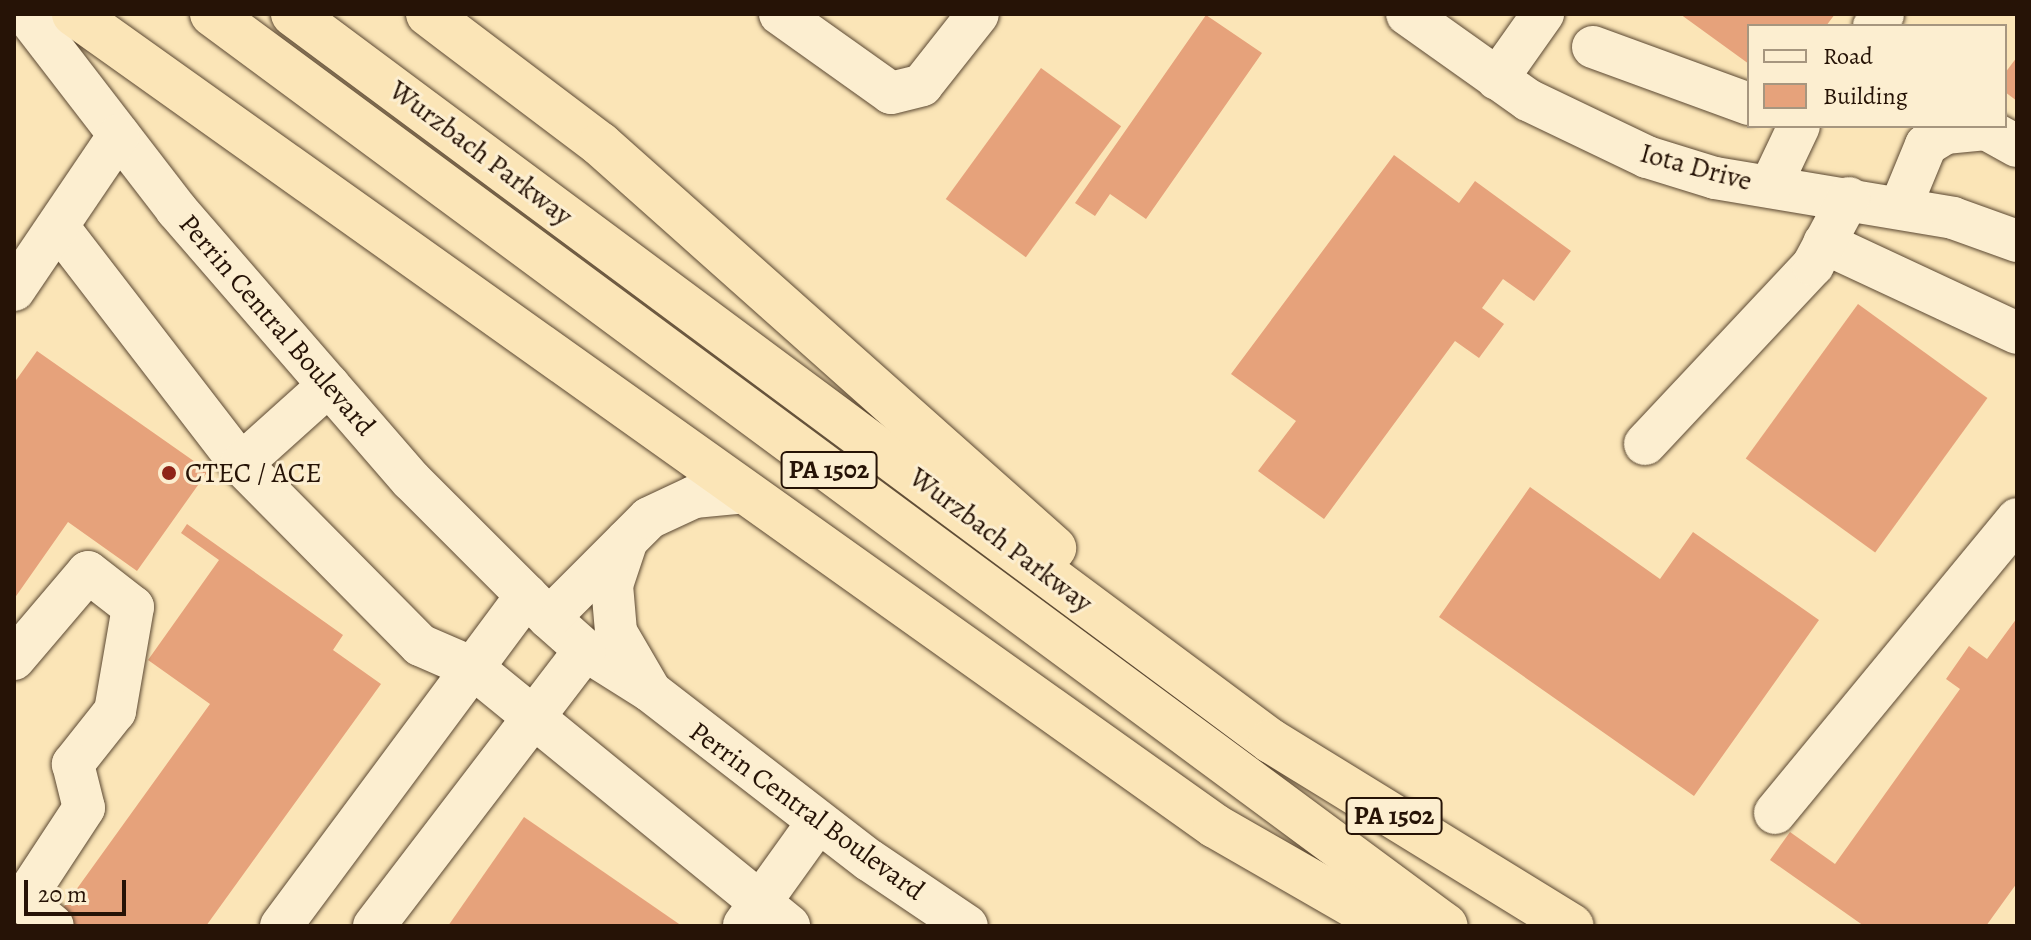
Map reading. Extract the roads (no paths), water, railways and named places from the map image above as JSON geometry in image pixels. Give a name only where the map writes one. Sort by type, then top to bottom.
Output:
[{"type":"highway","points":[[74,14],[1215,826],[1389,926]]},
{"type":"highway","name":"Wurzbach Parkway","points":[[212,14],[1446,926]]},
{"type":"highway","name":"Wurzbach Parkway","points":[[293,14],[1271,741],[1572,926]]},
{"type":"highway","points":[[428,14],[600,144],[1271,741]]},
{"type":"street","name":"Perrin Central Boulevard","points":[[26,14],[176,209],[411,480],[538,606],[585,650],[650,691],[818,822],[967,926]]},
{"type":"street","points":[[780,14],[891,93],[922,85],[978,14]]},
{"type":"street","name":"Iota Drive","points":[[1407,14],[1528,100],[1647,157],[1715,178],[1849,198],[1953,218],[2017,241]]},
{"type":"street","points":[[1497,79],[1543,14]]},
{"type":"street","points":[[1593,47],[1747,103]]},
{"type":"street","points":[[1771,185],[1798,128]]},
{"type":"street","points":[[1900,208],[1926,145],[1945,133],[2002,137]]},
{"type":"street","points":[[14,290],[59,228],[119,135]]},
{"type":"street","points":[[1645,444],[1813,265],[1849,198]]},
{"type":"street","points":[[59,228],[241,464],[420,645],[473,668],[534,716],[764,919],[818,822]]},
{"type":"street","points":[[1824,243],[2017,333]]},
{"type":"street","points":[[241,464],[329,385]]},
{"type":"street","points":[[281,926],[473,668],[538,606],[627,540],[649,518],[694,497],[746,492]]},
{"type":"street","points":[[1775,813],[2017,519]]},
{"type":"street","name":"Perrin Central Boulevard","points":[[627,540],[612,585],[616,632],[650,691]]},
{"type":"street","points":[[14,659],[88,572],[133,607],[115,711],[73,764],[84,808],[30,907]]},
{"type":"street","points":[[374,926],[585,650]]},
{"type":"place","name":"CTEC / ACE","points":[[169,473]]}]
